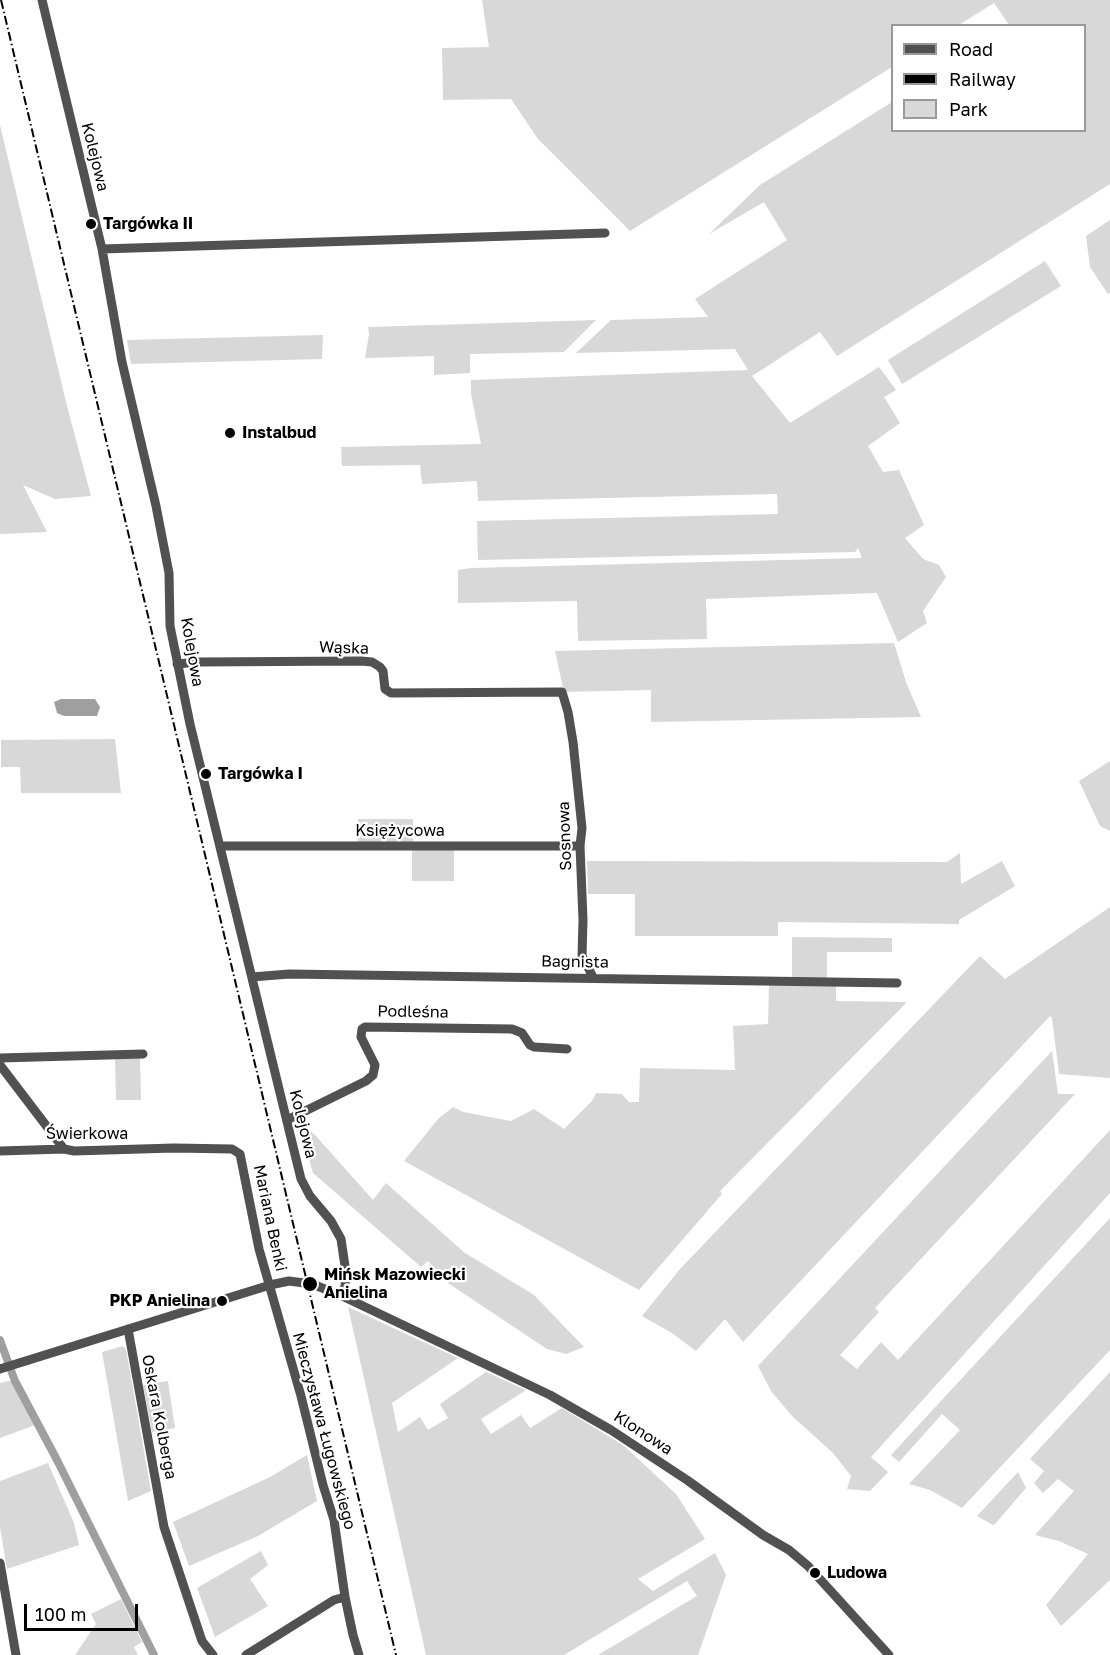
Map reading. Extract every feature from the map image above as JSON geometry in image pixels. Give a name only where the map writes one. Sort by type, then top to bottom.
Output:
[{"type":"street","name":"Kolejowa","points":[[42,0],[102,249],[123,362],[156,506],[169,573],[170,626],[177,664],[305,1188],[331,1221],[341,1239],[346,1273],[345,1287],[340,1295]]},
{"type":"street","points":[[102,249],[605,233]]},
{"type":"street","name":"Wąska","points":[[177,664],[372,662],[383,671],[385,688],[391,693],[562,692]]},
{"type":"street","name":"Sosnowa","points":[[562,692],[573,742],[582,828],[580,846],[582,956],[594,977]]},
{"type":"street","name":"Księżycowa","points":[[220,846],[580,846]]},
{"type":"street","name":"Bagnista","points":[[252,977],[290,974],[897,983]]},
{"type":"street","name":"Podleśna","points":[[287,1120],[366,1081],[375,1071],[375,1065],[361,1037],[362,1029],[365,1027],[512,1029],[522,1033],[534,1047],[567,1048]]},
{"type":"street","points":[[0,1058],[143,1054]]},
{"type":"street","points":[[0,1065],[64,1149]]},
{"type":"street","name":"Świerkowa","points":[[0,1150],[64,1149],[74,1151],[174,1148]]},
{"type":"street","name":"Mariana Benki","points":[[174,1148],[232,1149],[240,1154],[259,1249],[270,1285]]},
{"type":"street","name":"Klonowa","points":[[2,1368],[270,1285],[289,1281],[309,1283],[340,1295],[572,1406],[789,1550],[890,1655]]},
{"type":"street","name":"Mieczysława Ługowskiego","points":[[270,1285],[334,1520],[345,1597],[359,1655]]},
{"type":"street","name":"Oskara Kolberga","points":[[128,1329],[160,1510],[200,1634],[206,1648],[213,1655]]},
{"type":"street","points":[[0,1563],[16,1655]]},
{"type":"street","points":[[246,1655],[334,1600],[345,1597]]},
{"type":"green space","points":[[482,0],[1110,0],[1110,184],[837,356],[820,332],[752,376],[790,423],[879,367],[896,390],[884,397],[900,423],[868,446],[883,472],[899,470],[924,525],[905,538],[923,559],[939,565],[946,577],[923,611],[927,623],[898,642],[877,593],[706,599],[707,639],[578,641],[577,601],[458,603],[458,570],[862,558],[858,548],[855,552],[478,560],[477,521],[778,514],[777,494],[478,501],[477,481],[422,484],[420,465],[342,466],[341,447],[481,444],[471,394],[471,380],[748,370],[735,349],[576,353],[611,320],[708,317],[695,299],[787,240],[764,202],[709,234],[760,185],[891,103],[891,132],[1086,132],[1086,24],[1008,24],[994,3],[961,24],[891,24],[891,68],[630,231],[538,139],[511,99],[443,100],[442,48],[489,47]]},
{"type":"green space","points":[[0,125],[67,406],[91,496],[55,499],[23,485],[47,532],[0,534]]},
{"type":"green space","points":[[1110,220],[1110,293],[1108,294],[1090,267],[1086,236]]},
{"type":"green space","points":[[1045,261],[1061,286],[902,384],[888,360]]},
{"type":"green space","points":[[596,320],[564,352],[470,354],[470,373],[434,375],[434,356],[365,358],[368,327]]},
{"type":"green space","points":[[323,335],[322,359],[131,364],[127,340]]},
{"type":"green space","points":[[894,643],[906,682],[921,717],[651,722],[651,690],[564,692],[555,651]]},
{"type":"green space","points":[[115,739],[121,793],[21,793],[20,767],[1,767],[1,740]]},
{"type":"green space","points":[[1110,761],[1110,831],[1100,826],[1079,781]]},
{"type":"green space","points":[[358,819],[413,819],[413,843],[358,843]]},
{"type":"green space","points":[[412,849],[454,849],[454,881],[412,881]]},
{"type":"green space","points":[[960,853],[961,884],[1002,861],[1015,886],[959,920],[959,924],[778,922],[778,936],[635,936],[635,894],[588,894],[587,861],[947,862]]},
{"type":"green space","points":[[1110,907],[1110,1078],[1059,1074],[1050,1016],[743,1342],[725,1319],[696,1351],[672,1333],[642,1316],[680,1269],[980,956],[1005,979]]},
{"type":"green space","points":[[792,937],[892,938],[892,952],[827,952],[827,979],[792,978]]},
{"type":"green space","points":[[769,984],[836,984],[836,1001],[907,1002],[720,1191],[722,1194],[639,1290],[404,1161],[438,1119],[453,1107],[463,1112],[511,1121],[534,1109],[564,1129],[592,1101],[596,1093],[622,1094],[629,1102],[639,1102],[640,1068],[735,1070],[733,1026],[768,1024]]},
{"type":"green space","points":[[1052,1051],[1058,1094],[1075,1094],[875,1308],[879,1312],[840,1355],[857,1369],[881,1342],[898,1360],[1110,1130],[1110,1193],[871,1457],[888,1472],[870,1491],[847,1489],[851,1476],[833,1453],[792,1416],[771,1391],[758,1366]]},
{"type":"green space","points":[[140,1057],[141,1100],[116,1100],[115,1058]]},
{"type":"green space","points":[[298,1121],[316,1136],[373,1200],[386,1183],[465,1253],[534,1295],[584,1347],[566,1354],[547,1349],[448,1283],[428,1261],[421,1267],[313,1173]]},
{"type":"green space","points":[[1110,1218],[1110,1350],[962,1508],[930,1490],[909,1484],[960,1430],[942,1414],[899,1462],[891,1455]]},
{"type":"green space","points":[[348,1307],[458,1358],[392,1403],[398,1432],[420,1417],[428,1430],[448,1418],[440,1404],[486,1372],[526,1390],[481,1419],[491,1434],[521,1415],[530,1428],[562,1408],[623,1445],[676,1494],[705,1539],[638,1579],[653,1591],[715,1553],[726,1575],[698,1655],[598,1655],[697,1596],[687,1581],[564,1655],[426,1655]]},
{"type":"green space","points":[[123,1346],[126,1349],[151,1491],[128,1501],[102,1352]]},
{"type":"green space","points":[[1110,1372],[1110,1580],[1061,1626],[1046,1605],[1088,1554],[1059,1541],[1035,1535],[1074,1491],[1058,1479],[1043,1493],[1034,1483],[1044,1471],[1030,1459]]},
{"type":"green space","points":[[12,1380],[35,1425],[0,1438],[0,1383]]},
{"type":"green space","points":[[168,1381],[175,1428],[152,1432],[143,1385]]},
{"type":"green space","points":[[307,1455],[317,1501],[258,1536],[189,1566],[173,1522],[270,1477]]},
{"type":"green space","points":[[48,1463],[74,1523],[79,1545],[7,1569],[0,1527],[0,1481]]},
{"type":"green space","points":[[1018,1472],[1026,1488],[995,1524],[977,1516]]},
{"type":"green space","points":[[261,1551],[268,1565],[250,1579],[268,1606],[215,1637],[197,1588]]},
{"type":"green space","points":[[121,1599],[142,1642],[134,1647],[138,1655],[75,1655],[96,1624],[91,1614]]},
{"type":"shaded area","points":[[61,699],[95,699],[100,707],[97,716],[64,716],[57,713],[54,702]]},
{"type":"waterway","points":[[0,1340],[15,1381],[154,1655]]},
{"type":"railway","points":[[1,0],[396,1655]]},
{"type":"place","name":"Targówka II","points":[[91,224]]},
{"type":"place","name":"Instalbud","points":[[230,433]]},
{"type":"place","name":"Targówka I","points":[[206,774]]},
{"type":"place","name":"Mińsk Mazowiecki Anielina","points":[[310,1284]]},
{"type":"place","name":"PKP Anielina","points":[[222,1301]]},
{"type":"place","name":"Ludowa","points":[[815,1573]]}]
